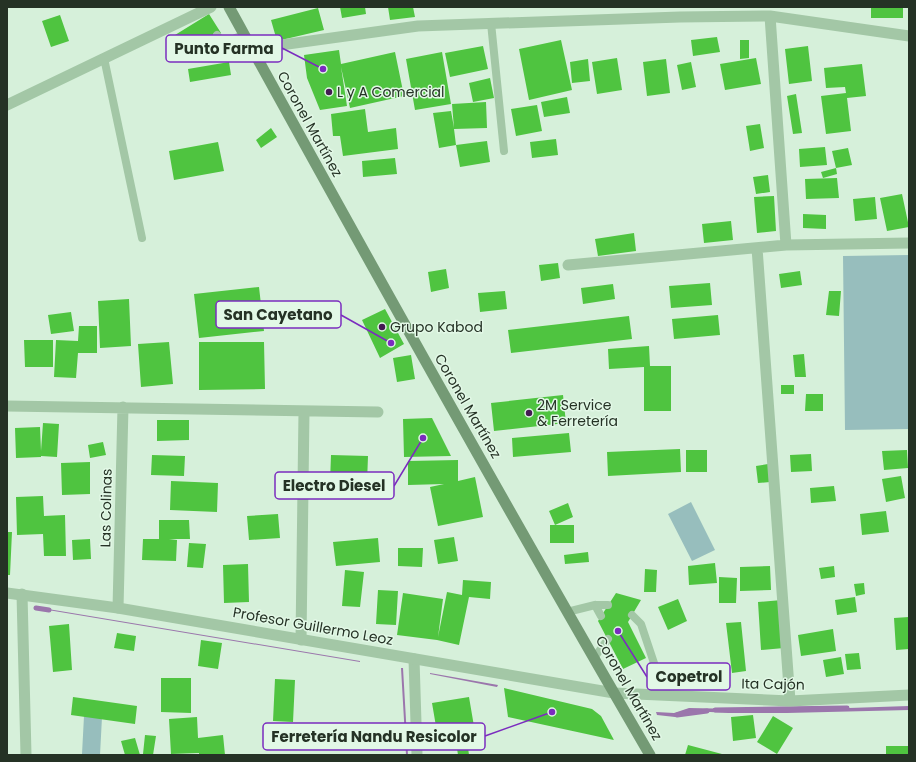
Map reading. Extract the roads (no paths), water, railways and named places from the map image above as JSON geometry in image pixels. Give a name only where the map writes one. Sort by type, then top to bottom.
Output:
[{"type":"main road","name":"Coronel Martínez","points":[[229,7],[370,264],[567,612],[650,755]]},
{"type":"street","points":[[7,105],[104,58],[186,24],[206,12]]},
{"type":"street","points":[[770,16],[786,245]]},
{"type":"street","points":[[252,49],[418,26],[680,17],[770,16],[909,36]]},
{"type":"street","points":[[568,265],[786,245],[909,243]]},
{"type":"street","points":[[756,248],[790,701]]},
{"type":"street","points":[[7,406],[378,412]]},
{"type":"street","name":"Las Colinas","points":[[118,608],[123,407]]},
{"type":"street","points":[[301,640],[304,411]]},
{"type":"street","name":"Profesor Guillermo Leoz","points":[[7,593],[118,608],[414,659],[616,696]]},
{"type":"street","points":[[22,594],[26,755]]},
{"type":"street","points":[[414,659],[417,755]]},
{"type":"street","name":"Ita Cajón","points":[[616,696],[665,696],[790,701],[909,695]]},
{"type":"lane","points":[[491,23],[504,151]]},
{"type":"lane","points":[[198,47],[202,52],[210,50],[244,34]]},
{"type":"lane","points":[[217,35],[223,43]]},
{"type":"lane","points":[[104,58],[142,238]]},
{"type":"lane","points":[[567,612],[595,605],[608,605]]},
{"type":"lane","points":[[595,605],[601,616]]},
{"type":"lane","points":[[632,615],[641,624],[665,696]]},
{"type":"lane","points":[[594,658],[608,639]]},
{"type":"waterway","points":[[36,608],[49,610]]},
{"type":"waterway","points":[[715,710],[847,708]]},
{"type":"waterway","points":[[677,715],[707,711]]},
{"type":"place","name":"Punto Farma","points":[[323,69]]},
{"type":"place","name":"L y A Comercial","points":[[329,92]]},
{"type":"place","name":"Grupo Kabod","points":[[382,327]]},
{"type":"place","name":"San Cayetano","points":[[391,343]]},
{"type":"place","name":"2M Service & Ferretería","points":[[529,413]]},
{"type":"place","name":"Electro Diesel","points":[[423,438]]},
{"type":"place","name":"Copetrol","points":[[618,631]]},
{"type":"place","name":"Ferretería Nandu Resicolor","points":[[552,712]]}]
